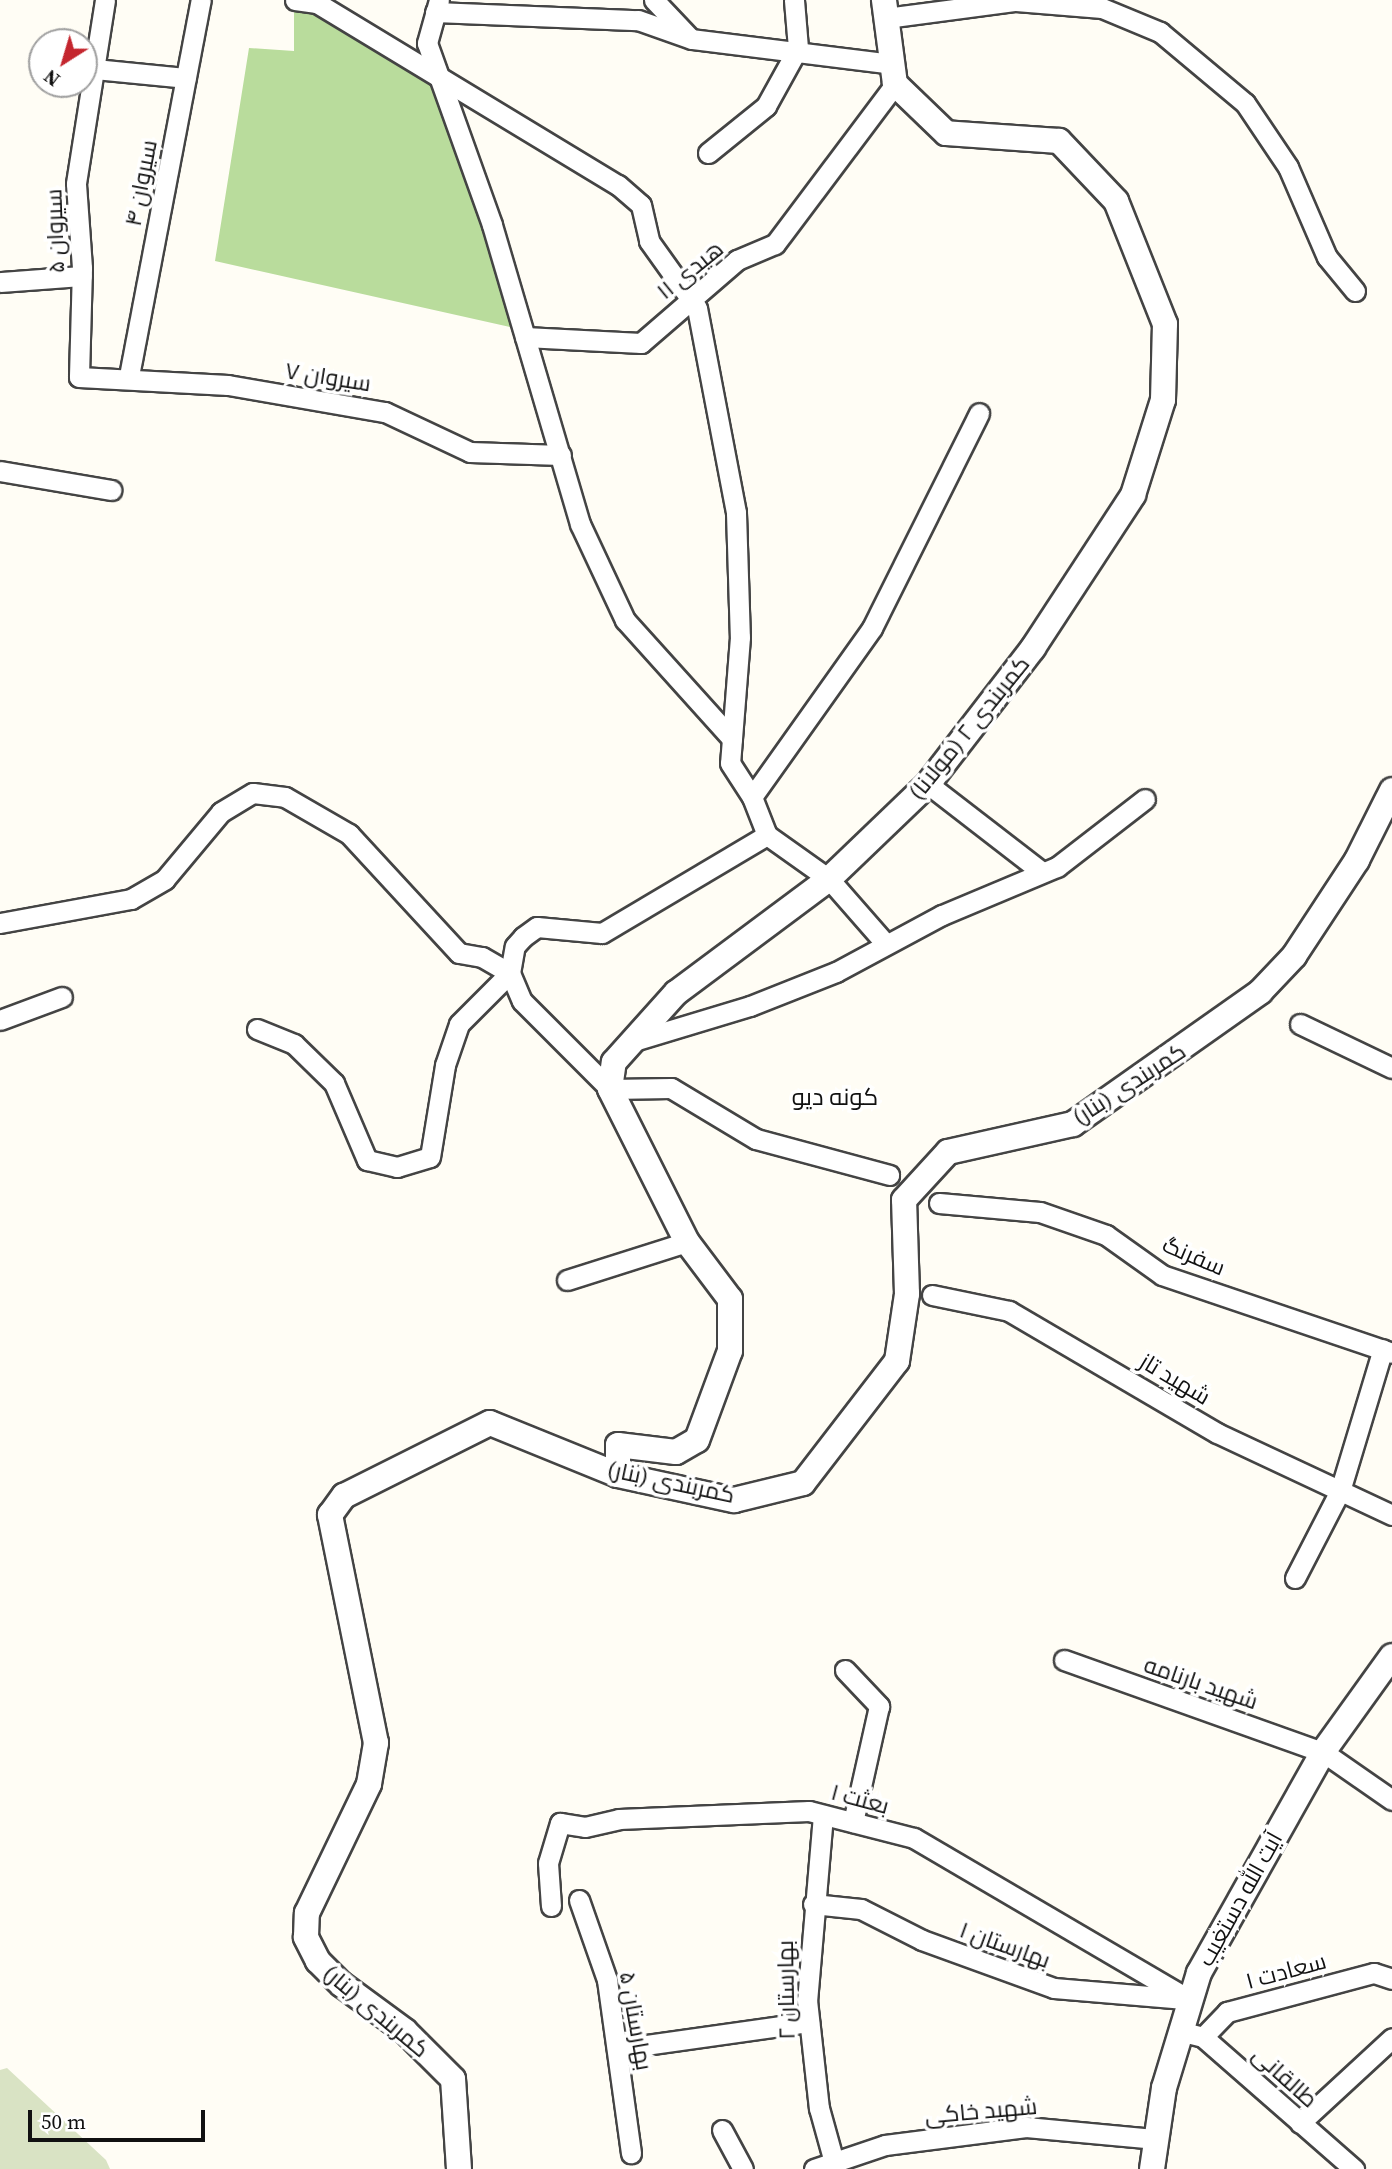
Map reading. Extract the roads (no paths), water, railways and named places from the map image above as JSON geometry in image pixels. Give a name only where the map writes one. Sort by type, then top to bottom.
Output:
[{"type":"street","name":"سیروان ۵","points":[[98,44],[105,0]]},
{"type":"street","name":"سیروان ۴","points":[[130,376],[201,0]]},
{"type":"street","points":[[295,0],[317,2],[439,79],[618,185],[641,205],[649,241],[692,298],[736,513],[740,637],[730,763],[752,797],[767,835],[829,879],[886,944]]},
{"type":"street","points":[[654,0],[692,39]]},
{"type":"street","points":[[708,153],[766,106],[798,48],[794,0]]},
{"type":"street","points":[[732,739],[625,620],[580,524],[525,338],[427,43],[437,6],[638,20],[692,39],[798,48],[894,74],[885,9],[1016,1],[1078,3],[1102,8],[1160,32],[1236,94],[1288,167],[1327,257],[1355,291]]},
{"type":"street","points":[[98,69],[186,78]]},
{"type":"street","name":"هیدی ۱۱","points":[[525,338],[641,343],[737,260],[775,244],[894,74]]},
{"type":"street","name":"کمربندی ۲ (مولانا)","points":[[610,1089],[614,1062],[676,993],[829,879],[929,784],[1033,649],[1133,495],[1155,434],[1167,352],[1159,301],[1127,220],[1073,150],[1042,137],[946,133],[894,74]]},
{"type":"street","name":"سیروان ۵","points":[[79,377],[82,276],[76,184],[89,98]]},
{"type":"street","points":[[0,282],[82,276]]},
{"type":"street","name":"سیروان ۷","points":[[79,377],[130,376],[142,383],[228,385],[385,412],[470,452],[561,456]]},
{"type":"street","points":[[752,797],[872,628],[979,413]]},
{"type":"street","points":[[0,471],[111,490]]},
{"type":"street","points":[[929,784],[1042,872]]},
{"type":"street","name":"کمربندی (بنار)","points":[[459,2169],[453,2079],[405,2031],[341,1984],[318,1961],[306,1937],[307,1913],[364,1795],[376,1744],[330,1515],[344,1496],[490,1423],[618,1475],[734,1500],[803,1482],[897,1361],[907,1294],[904,1200],[948,1152],[1073,1124],[1260,992],[1294,956],[1356,860],[1392,790]]},
{"type":"street","points":[[0,923],[131,899],[165,879],[221,812],[253,793],[285,797],[349,834],[459,953],[482,957],[510,973]]},
{"type":"street","points":[[634,1041],[750,1006],[836,972],[886,944],[1057,867],[1144,799]]},
{"type":"street","points":[[618,1475],[618,1445],[676,1452],[697,1440],[730,1350],[730,1299],[687,1242],[610,1089],[522,1001],[510,973],[515,946],[537,927],[602,933],[767,835]]},
{"type":"street","points":[[257,1030],[295,1044],[334,1083],[366,1160],[397,1167],[430,1157],[445,1065],[459,1024],[510,973]]},
{"type":"street","points":[[0,1020],[62,997]]},
{"type":"street","points":[[1300,1024],[1392,1068]]},
{"type":"street","points":[[610,1089],[671,1088],[756,1139],[889,1175]]},
{"type":"street","name":"سفرنگ","points":[[939,1203],[1040,1212],[1106,1235],[1162,1275],[1387,1351]]},
{"type":"street","points":[[567,1280],[687,1242]]},
{"type":"street","name":"شهید تاز","points":[[932,1295],[1009,1311],[1217,1433],[1392,1515]]},
{"type":"street","points":[[1295,1578],[1340,1491],[1387,1351]]},
{"type":"street","name":"آیت الله دستغیب","points":[[1152,2169],[1179,2031],[1190,2000],[1242,1894],[1323,1752],[1392,1656]]},
{"type":"street","name":"شهید بارنامه","points":[[1064,1660],[1323,1752],[1392,1800]]},
{"type":"street","points":[[845,1670],[879,1706],[853,1822]]},
{"type":"street","name":"بعثت ۱","points":[[551,1906],[548,1863],[561,1823],[585,1827],[632,1819],[823,1815],[914,1838],[1190,2000]]},
{"type":"street","name":"بهارستان ۲","points":[[823,1815],[813,1904],[809,2022],[819,2108],[834,2162]]},
{"type":"street","name":"بهارستان ۵","points":[[579,1900],[607,1980],[631,2153]]},
{"type":"street","name":"بهارستان ۱","points":[[813,1904],[861,1909],[922,1940],[1054,1988],[1190,2000]]},
{"type":"street","name":"سعادت ۱","points":[[1203,2038],[1227,2012],[1374,1973],[1392,1979]]},
{"type":"street","points":[[617,2049],[809,2022]]},
{"type":"street","name":"طالقانی","points":[[1179,2031],[1203,2038],[1354,2169]]},
{"type":"street","points":[[1300,2123],[1392,2038]]},
{"type":"street","name":"شهید خاکی","points":[[814,2169],[885,2145],[1026,2127],[1156,2139]]},
{"type":"street","points":[[722,2130],[743,2169]]},
{"type":"district","name":"کونه دیو","points":[[835,1097]]}]
